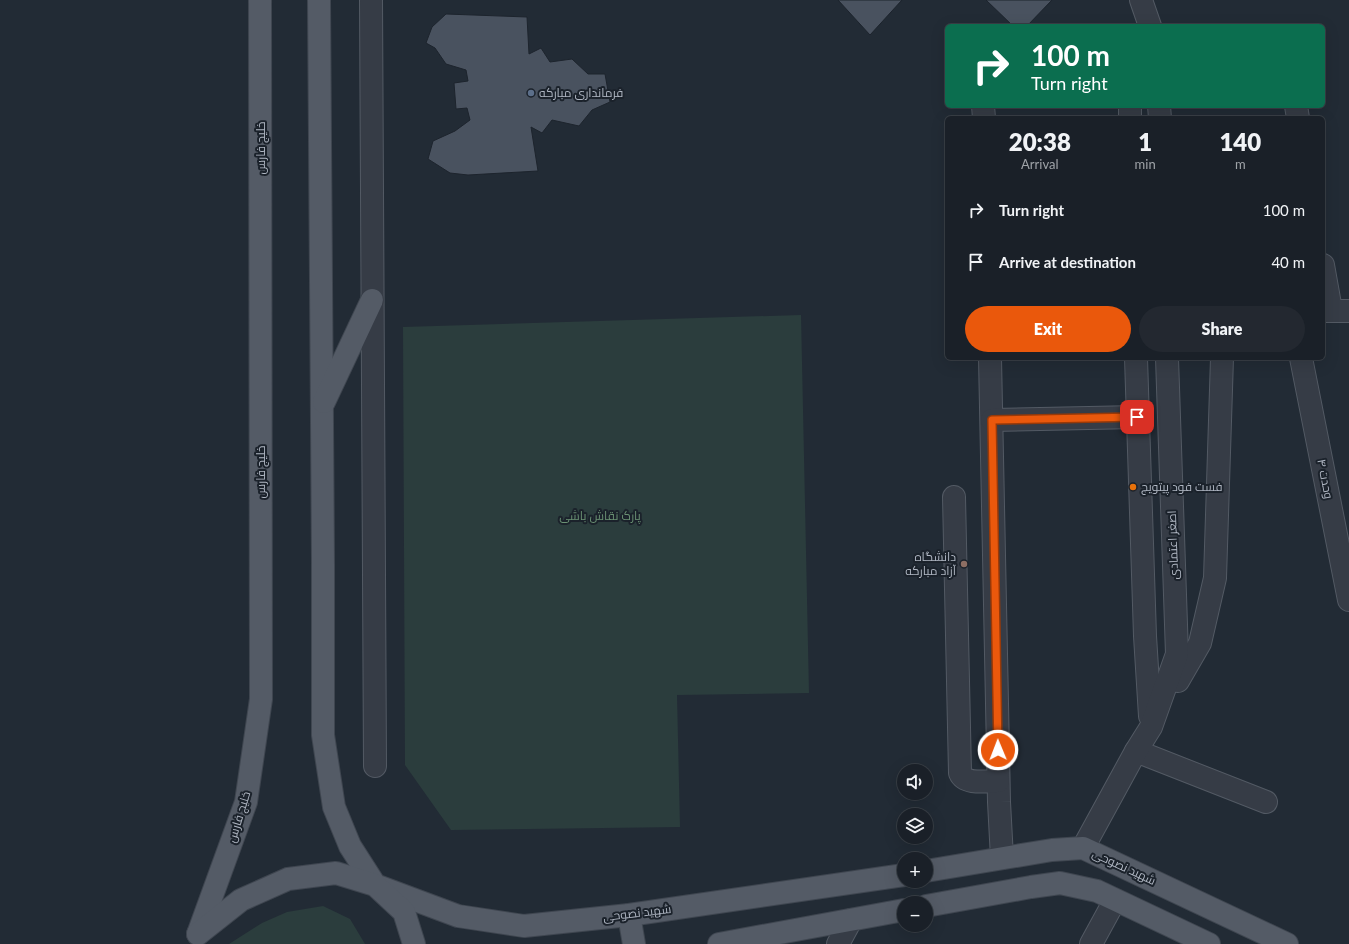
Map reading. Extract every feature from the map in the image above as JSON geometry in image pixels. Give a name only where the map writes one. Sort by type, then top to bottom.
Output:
[{"type":"main road","name":"خلیج فارس","points":[[194,939],[246,802],[261,699],[260,0]]},
{"type":"main road","points":[[319,0],[323,735],[334,807],[350,846],[375,885],[404,912],[414,944]]},
{"type":"main road","points":[[322,406],[372,300]]},
{"type":"main road","name":"شهید نصوحی","points":[[933,870],[1052,850],[1083,848],[1287,944]]},
{"type":"main road","name":"شهید نصوحی","points":[[194,939],[241,900],[288,879],[336,873],[375,885],[458,916],[524,926],[629,915],[897,876]]},
{"type":"main road","points":[[933,905],[1060,883],[1097,891],[1209,944]]},
{"type":"main road","points":[[719,944],[897,911]]},
{"type":"main road","points":[[629,915],[634,944]]},
{"type":"street","points":[[371,0],[375,766]]},
{"type":"street","points":[[1134,24],[1141,0]]},
{"type":"street","points":[[1141,0],[1149,24]]},
{"type":"street","points":[[1325,273],[1334,311]]},
{"type":"street","points":[[990,360],[998,782],[1002,858]]},
{"type":"street","points":[[1136,360],[1145,636],[1151,727]]},
{"type":"street","name":"اصغر اعتمادی","points":[[1083,848],[1136,751],[1151,727],[1177,654],[1167,360]]},
{"type":"street","points":[[1151,727],[1200,643],[1215,578],[1222,360]]},
{"type":"street","name":"وحدت ۴","points":[[1301,360],[1349,600]]},
{"type":"street","points":[[992,420],[1137,417]]},
{"type":"street","points":[[954,497],[960,773],[966,780],[998,782]]},
{"type":"street","points":[[1136,751],[1266,802]]},
{"type":"street","points":[[1091,944],[1115,900]]},
{"type":"street","points":[[838,944],[851,920]]},
{"type":"green space","name":"پارک نقاش باشی","points":[[801,315],[809,693],[677,695],[680,827],[451,830],[405,765],[403,327]]},
{"type":"green space","points":[[323,906],[350,919],[365,944],[229,944],[262,923],[287,912]]},
{"type":"building","points":[[838,0],[902,0],[870,35]]},
{"type":"building","points":[[986,0],[1052,0],[1029,24],[1011,24]]},
{"type":"building","name":"فرمانداری مبارکه","points":[[446,14],[527,17],[529,54],[541,48],[550,62],[572,59],[588,74],[605,74],[610,102],[592,110],[579,126],[552,120],[542,133],[531,127],[538,171],[468,175],[450,173],[428,159],[433,141],[455,131],[470,120],[467,108],[456,109],[454,83],[468,81],[466,70],[446,64],[435,48],[426,43],[432,27]]},
{"type":"place","name":"فرمانداری مبارکه","points":[[531,93]]},
{"type":"place","name":"فست فود پیتویچ","points":[[1133,487]]},
{"type":"place","name":"دانشگاه آزاد مبارکه","points":[[964,564]]},
{"type":"route","points":[[998,750],[992,420],[1137,417]]}]
